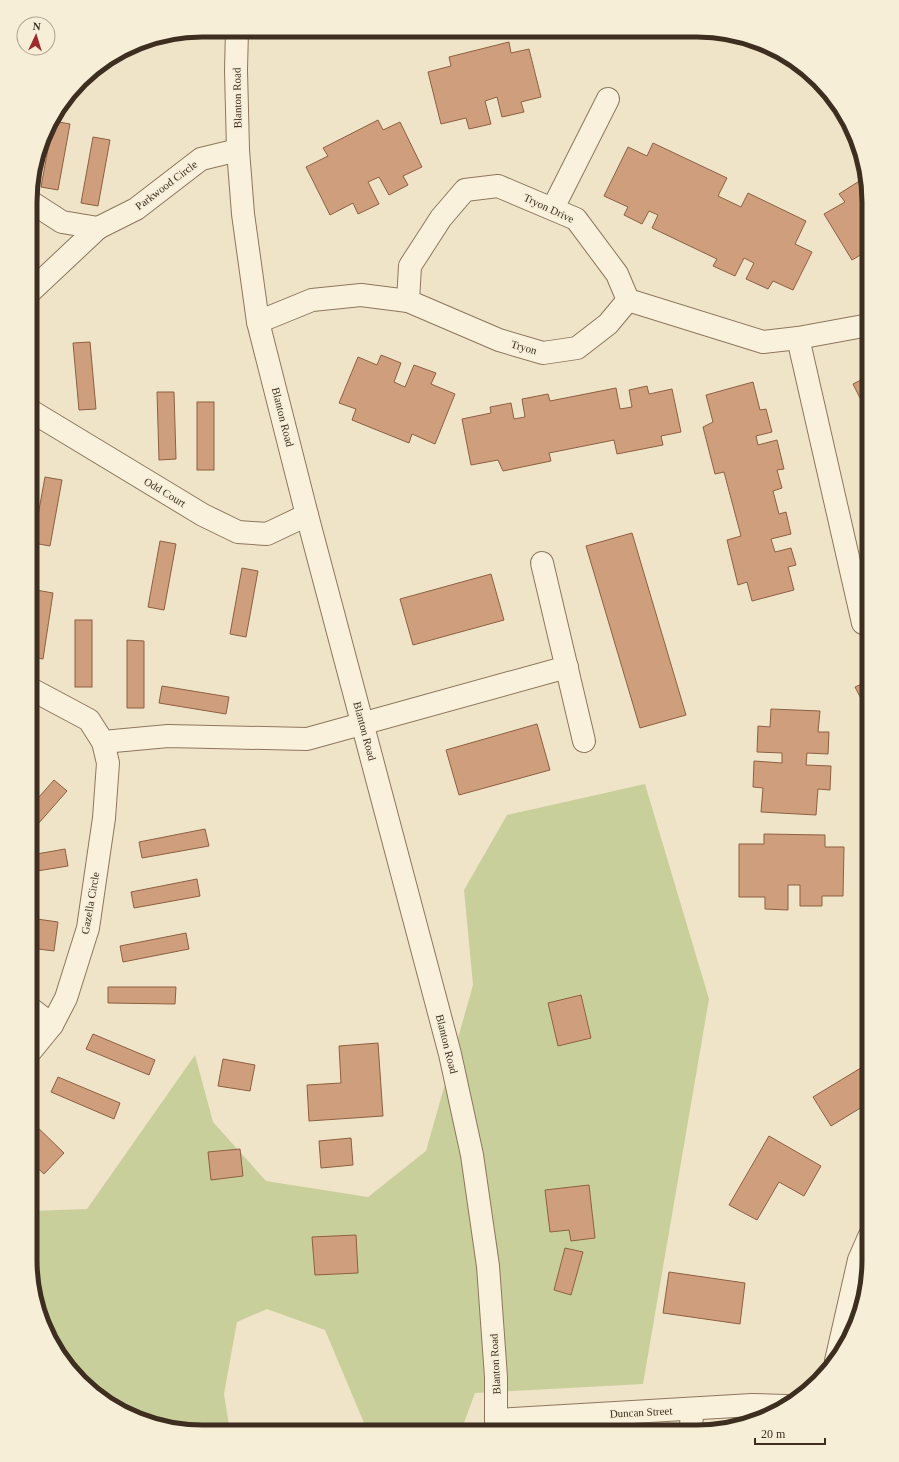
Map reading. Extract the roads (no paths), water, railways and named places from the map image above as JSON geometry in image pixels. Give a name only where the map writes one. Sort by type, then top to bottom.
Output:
[{"type":"street","name":"Blanton Road","points":[[237,37],[238,150],[243,214],[258,322],[307,515],[364,725],[450,1054],[472,1155],[488,1266],[496,1377],[497,1425]]},
{"type":"street","points":[[553,208],[608,99]]},
{"type":"street","name":"Parkwood Circle","points":[[37,285],[98,228],[136,209],[202,159],[238,150]]},
{"type":"street","name":"Tryon Drive","points":[[408,301],[410,266],[441,218],[465,190],[498,186],[576,219],[617,274],[628,300]]},
{"type":"street","points":[[37,206],[62,222],[98,228]]},
{"type":"street","points":[[258,322],[312,300],[361,295],[408,301]]},
{"type":"street","points":[[628,300],[763,342],[798,338],[862,326]]},
{"type":"street","name":"Tryon","points":[[408,301],[499,340],[543,353],[577,348],[608,324],[628,300]]},
{"type":"street","points":[[798,338],[862,619]]},
{"type":"street","name":"Odd Court","points":[[37,415],[203,515],[238,532],[267,534],[307,515]]},
{"type":"street","points":[[542,564],[584,741]]},
{"type":"street","points":[[103,742],[168,736],[307,739],[364,725],[567,667]]},
{"type":"street","name":"Gazella Circle","points":[[37,692],[89,720],[103,742],[108,763],[108,780],[104,818],[88,928],[66,998],[52,1026],[37,1044]]},
{"type":"street","points":[[37,1014],[52,1026]]},
{"type":"street","points":[[841,1341],[859,1260],[862,1253]]},
{"type":"street","name":"Duncan Street","points":[[529,1425],[624,1422],[693,1409],[752,1405],[775,1406]]},
{"type":"street","points":[[691,1425],[693,1409]]}]
